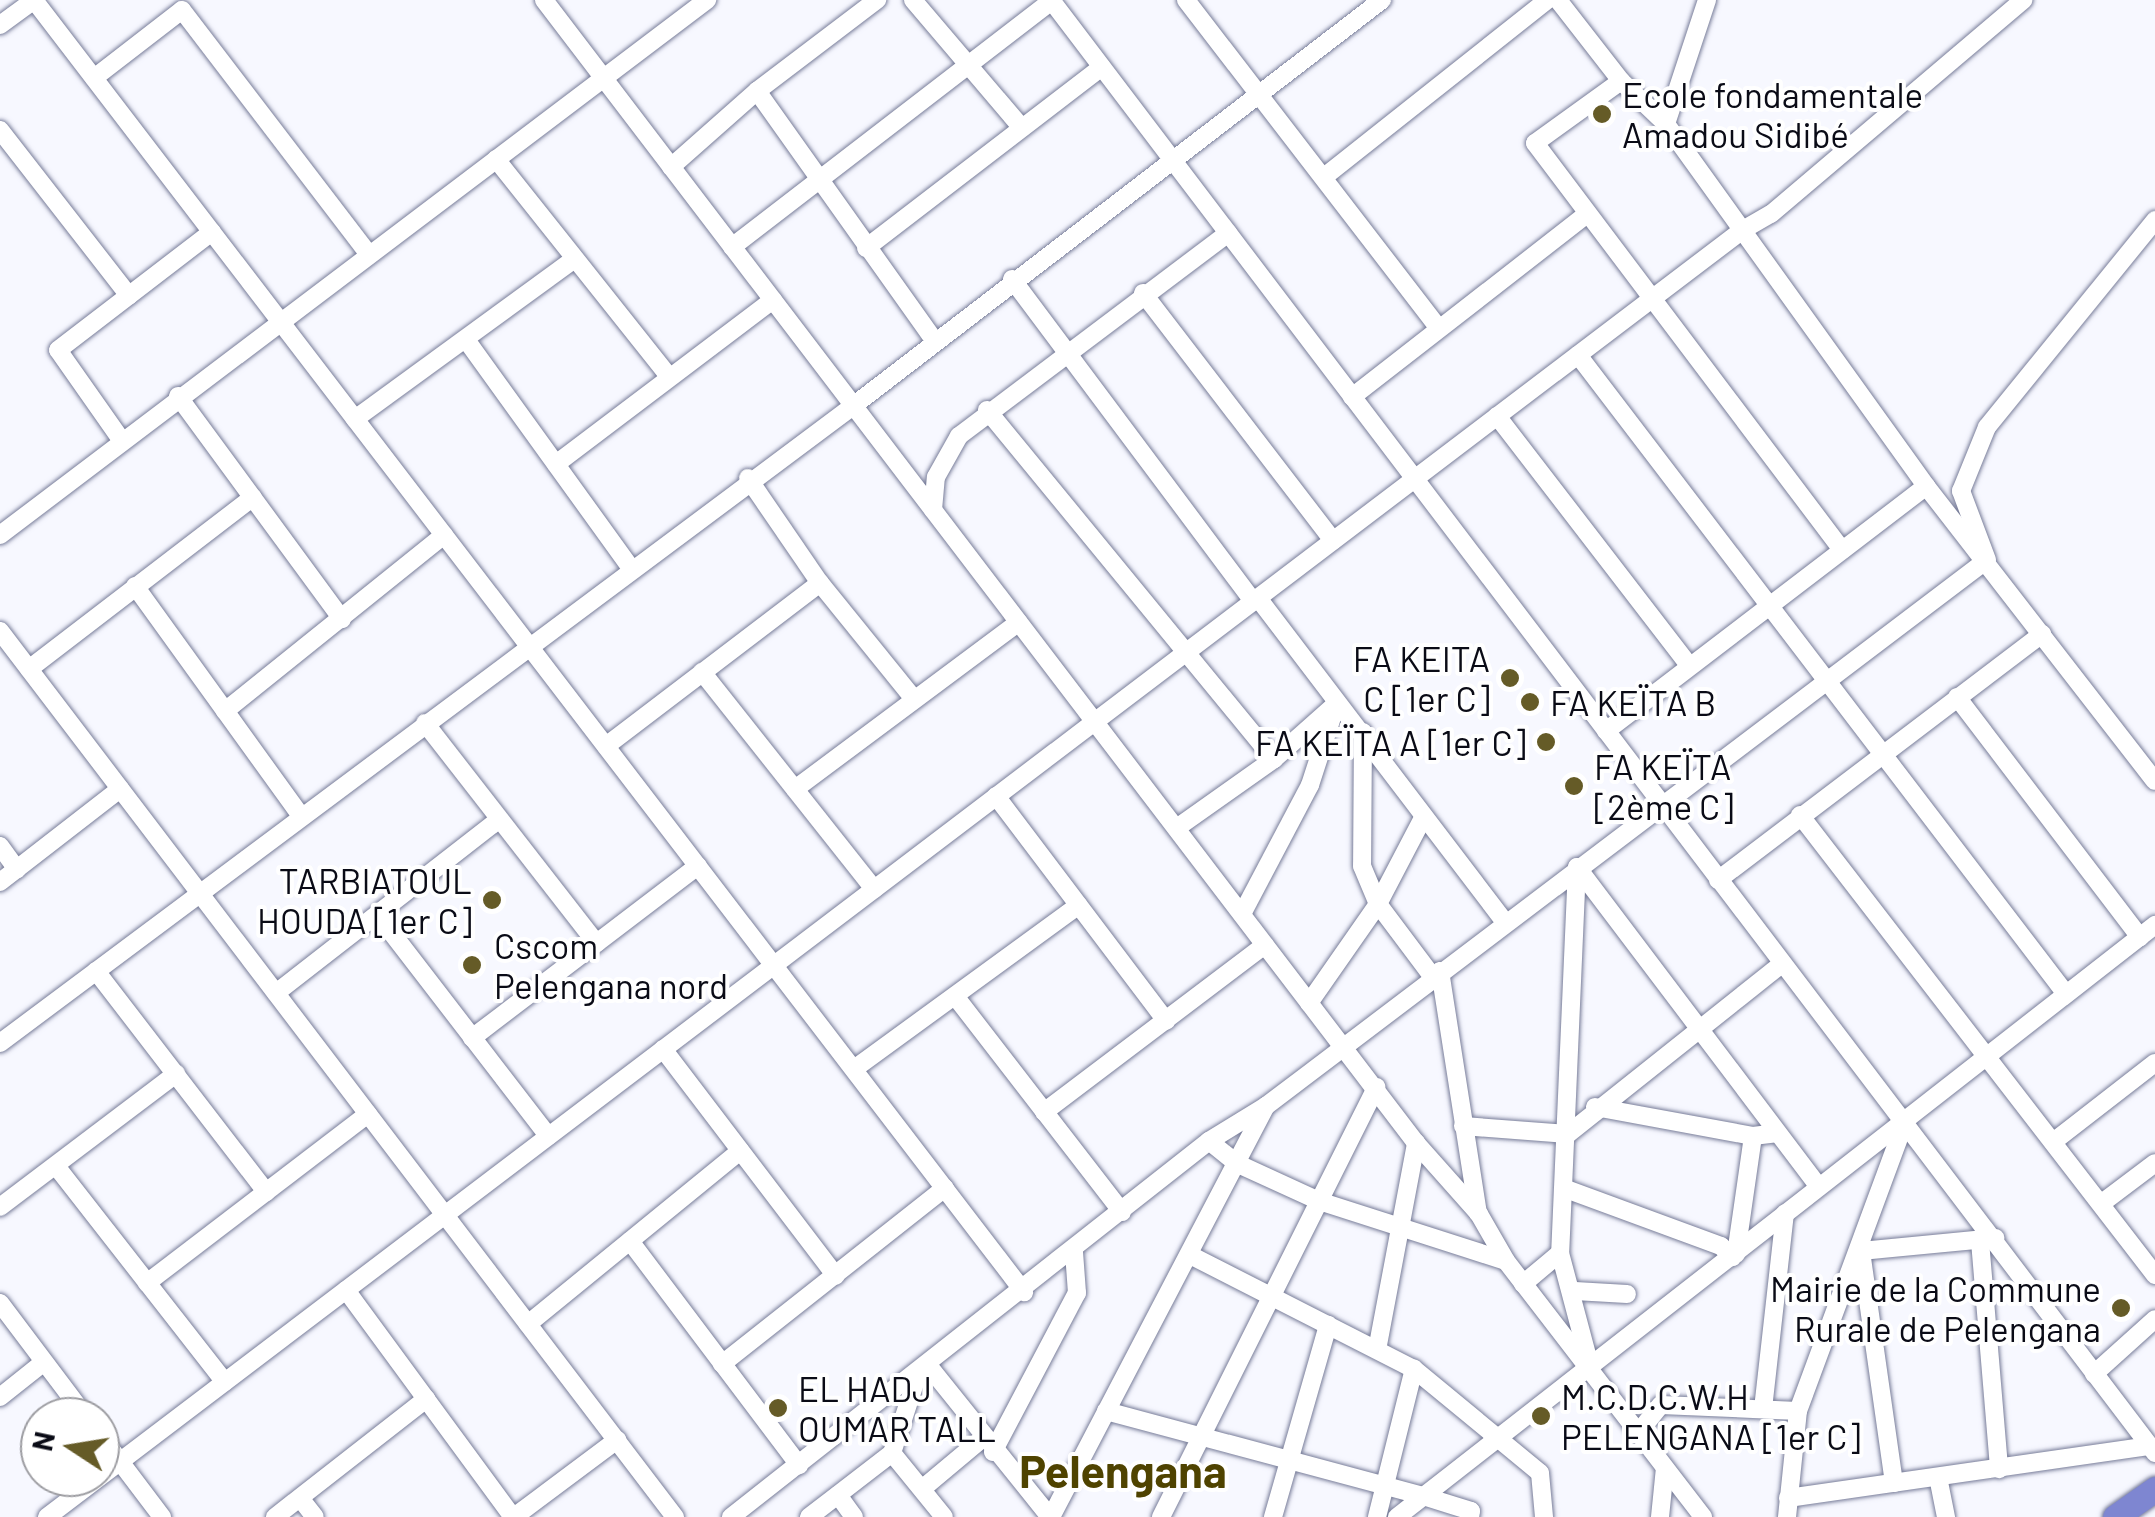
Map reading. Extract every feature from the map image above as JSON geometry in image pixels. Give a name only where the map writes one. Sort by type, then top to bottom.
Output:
[{"type":"highway","points":[[2115,1517],[2155,1489]]},
{"type":"street","points":[[0,25],[34,0],[1024,1292]]},
{"type":"street","points":[[544,0],[1178,826],[1416,1143],[1479,1214],[1506,1261],[1702,1517]]},
{"type":"street","points":[[0,535],[178,396],[282,323],[368,253],[606,82],[707,0]]},
{"type":"street","points":[[671,167],[757,91],[877,0]]},
{"type":"street","points":[[913,0],[1021,128]]},
{"type":"street","points":[[732,247],[1051,0],[1782,964],[1906,1120],[1988,1240],[2152,1450]]},
{"type":"street","points":[[1186,0],[1438,327]]},
{"type":"street","points":[[0,1043],[748,478],[853,406],[933,339],[1382,0]]},
{"type":"street","points":[[1324,177],[1547,0]]},
{"type":"street","points":[[1558,0],[1621,81],[1666,124],[1926,486],[2155,781]]},
{"type":"street","points":[[1666,124],[1707,0]]},
{"type":"street","points":[[162,1517],[120,1462],[1652,298],[1741,231],[1771,214],[2022,0]]},
{"type":"street","points":[[94,78],[182,10],[368,253]]},
{"type":"street","points":[[866,248],[1102,68]]},
{"type":"street","points":[[1621,81],[1535,143],[1842,550]]},
{"type":"street","points":[[757,91],[933,339]]},
{"type":"street","points":[[2,136],[130,296]]},
{"type":"street","points":[[496,159],[668,374]]},
{"type":"street","points":[[1352,396],[1587,214]]},
{"type":"street","points":[[1986,560],[1961,491],[1987,427],[2155,220]]},
{"type":"street","points":[[122,440],[58,350],[212,232]]},
{"type":"street","points":[[933,510],[944,455],[986,410],[1228,233]]},
{"type":"street","points":[[355,419],[573,260]]},
{"type":"street","points":[[1012,280],[1255,600],[1363,732],[1505,922]]},
{"type":"street","points":[[1143,292],[1333,540]]},
{"type":"street","points":[[556,464],[668,374],[773,300]]},
{"type":"street","points":[[467,341],[630,568]]},
{"type":"street","points":[[1578,355],[1823,683],[2066,994]]},
{"type":"street","points":[[178,396],[342,618]]},
{"type":"street","points":[[986,410],[1183,655],[1274,760]]},
{"type":"street","points":[[1497,416],[1689,665]]},
{"type":"street","points":[[748,478],[820,583],[913,698]]},
{"type":"street","points":[[1606,731],[1926,486]]},
{"type":"street","points":[[29,669],[252,497]]},
{"type":"street","points":[[225,711],[444,535]]},
{"type":"street","points":[[731,1517],[1024,1292],[1208,1141],[1266,1106],[1341,1044],[1576,867],[1663,807],[1986,560]]},
{"type":"street","points":[[606,746],[820,583]]},
{"type":"street","points":[[135,586],[301,816]]},
{"type":"street","points":[[795,790],[1018,622]]},
{"type":"street","points":[[0,630],[675,1517]]},
{"type":"street","points":[[1718,880],[2042,634]]},
{"type":"street","points":[[702,672],[874,889]]},
{"type":"street","points":[[1397,1517],[2148,931],[1957,697]]},
{"type":"street","points":[[1178,826],[1274,760],[1337,702]]},
{"type":"street","points":[[1242,914],[1310,785],[1337,702]]},
{"type":"street","points":[[425,723],[497,821],[596,943]]},
{"type":"street","points":[[1363,732],[1362,866],[1378,904],[1436,974],[1479,1214]]},
{"type":"street","points":[[0,882],[120,789]]},
{"type":"street","points":[[996,796],[1166,1021]]},
{"type":"street","points":[[1800,814],[2155,1275]]},
{"type":"street","points":[[1309,1003],[1378,904],[1424,816]]},
{"type":"street","points":[[276,993],[497,821]]},
{"type":"street","points":[[0,846],[17,869]]},
{"type":"street","points":[[472,1038],[698,866]]},
{"type":"street","points":[[1576,867],[1819,1187]]},
{"type":"street","points":[[1576,867],[1566,1189],[1560,1253],[1575,1291],[1590,1366]]},
{"type":"street","points":[[854,1069],[1078,905]]},
{"type":"street","points":[[378,915],[548,1136]]},
{"type":"street","points":[[1044,1112],[1265,945]]},
{"type":"street","points":[[1463,1126],[1568,1134],[1696,1027],[1782,964]]},
{"type":"street","points":[[96,971],[266,1192]]},
{"type":"street","points":[[955,996],[1122,1212]]},
{"type":"street","points":[[663,1049],[836,1276]]},
{"type":"street","points":[[2053,1142],[2155,1063]]},
{"type":"street","points":[[0,1207],[176,1074]]},
{"type":"street","points":[[1161,1517],[1376,1087]]},
{"type":"street","points":[[923,1369],[1050,1517],[1266,1106]]},
{"type":"street","points":[[1595,1108],[1753,1136],[1776,1133]]},
{"type":"street","points":[[147,1283],[368,1114]]},
{"type":"street","points":[[1906,1120],[1861,1251],[1798,1411],[1788,1508],[1894,1483],[2152,1450]]},
{"type":"street","points":[[1734,1255],[1753,1136]]},
{"type":"street","points":[[1208,1141],[1236,1163],[1319,1201],[1506,1261]]},
{"type":"street","points":[[1376,1350],[1416,1143]]},
{"type":"street","points":[[528,1324],[740,1151]]},
{"type":"street","points":[[2102,1202],[2155,1163]]},
{"type":"street","points":[[56,1166],[224,1382]]},
{"type":"street","points":[[722,1364],[945,1188]]},
{"type":"street","points":[[1566,1189],[1721,1246],[1734,1255]]},
{"type":"street","points":[[1763,1409],[1785,1214]]},
{"type":"street","points":[[1861,1251],[1988,1240]]},
{"type":"street","points":[[1988,1240],[1998,1469]]},
{"type":"street","points":[[630,1242],[799,1466]]},
{"type":"street","points":[[1861,1251],[1894,1483]]},
{"type":"street","points":[[922,1489],[988,1445],[1078,1292],[1074,1252]]},
{"type":"street","points":[[1524,1284],[1560,1253]]},
{"type":"street","points":[[1190,1255],[1414,1369],[1540,1473],[1544,1517]]},
{"type":"street","points":[[346,1290],[514,1517],[616,1440]]},
{"type":"street","points":[[1575,1291],[1628,1294]]},
{"type":"street","points":[[0,1303],[71,1397]]},
{"type":"street","points":[[2094,1374],[2155,1319]]},
{"type":"street","points":[[1273,1517],[1328,1325]]},
{"type":"street","points":[[0,1396],[44,1362]]},
{"type":"street","points":[[809,1517],[892,1452],[923,1369]]},
{"type":"street","points":[[1377,1517],[1414,1369]]},
{"type":"street","points":[[275,1517],[426,1400]]},
{"type":"street","points":[[1638,1433],[1661,1405],[1798,1411]]},
{"type":"street","points":[[1106,1412],[1423,1496],[1471,1510],[1470,1517]]},
{"type":"street","points":[[892,1452],[944,1517]]},
{"type":"street","points":[[1660,1517],[1664,1468]]},
{"type":"street","points":[[1938,1477],[1946,1517]]},
{"type":"street","points":[[838,1494],[854,1517]]},
{"type":"street","points":[[48,1517],[74,1497]]},
{"type":"street","points":[[300,1498],[314,1517]]},
{"type":"place","name":"Ecole fondamentale Amadou Sidibé","points":[[1602,114]]},
{"type":"place","name":"FA KEITA C [1er C]","points":[[1510,678]]},
{"type":"place","name":"FA KEÏTA B","points":[[1530,702]]},
{"type":"place","name":"FA KEÏTA A [1er C]","points":[[1546,742]]},
{"type":"place","name":"FA KEÏTA [2ème C]","points":[[1574,786]]},
{"type":"place","name":"TARBIATOUL HOUDA [1er C]","points":[[492,900]]},
{"type":"place","name":"Cscom Pelengana nord","points":[[472,965]]},
{"type":"place","name":"Mairie de la Commune Rurale de Pelengana","points":[[2121,1308]]},
{"type":"place","name":"EL HADJ OUMAR TALL","points":[[778,1408]]},
{"type":"place","name":"M.C.D.C.W.H PELENGANA [1er C]","points":[[1541,1416]]},
{"type":"district","name":"Pelengana","points":[[1123,1471]]}]
